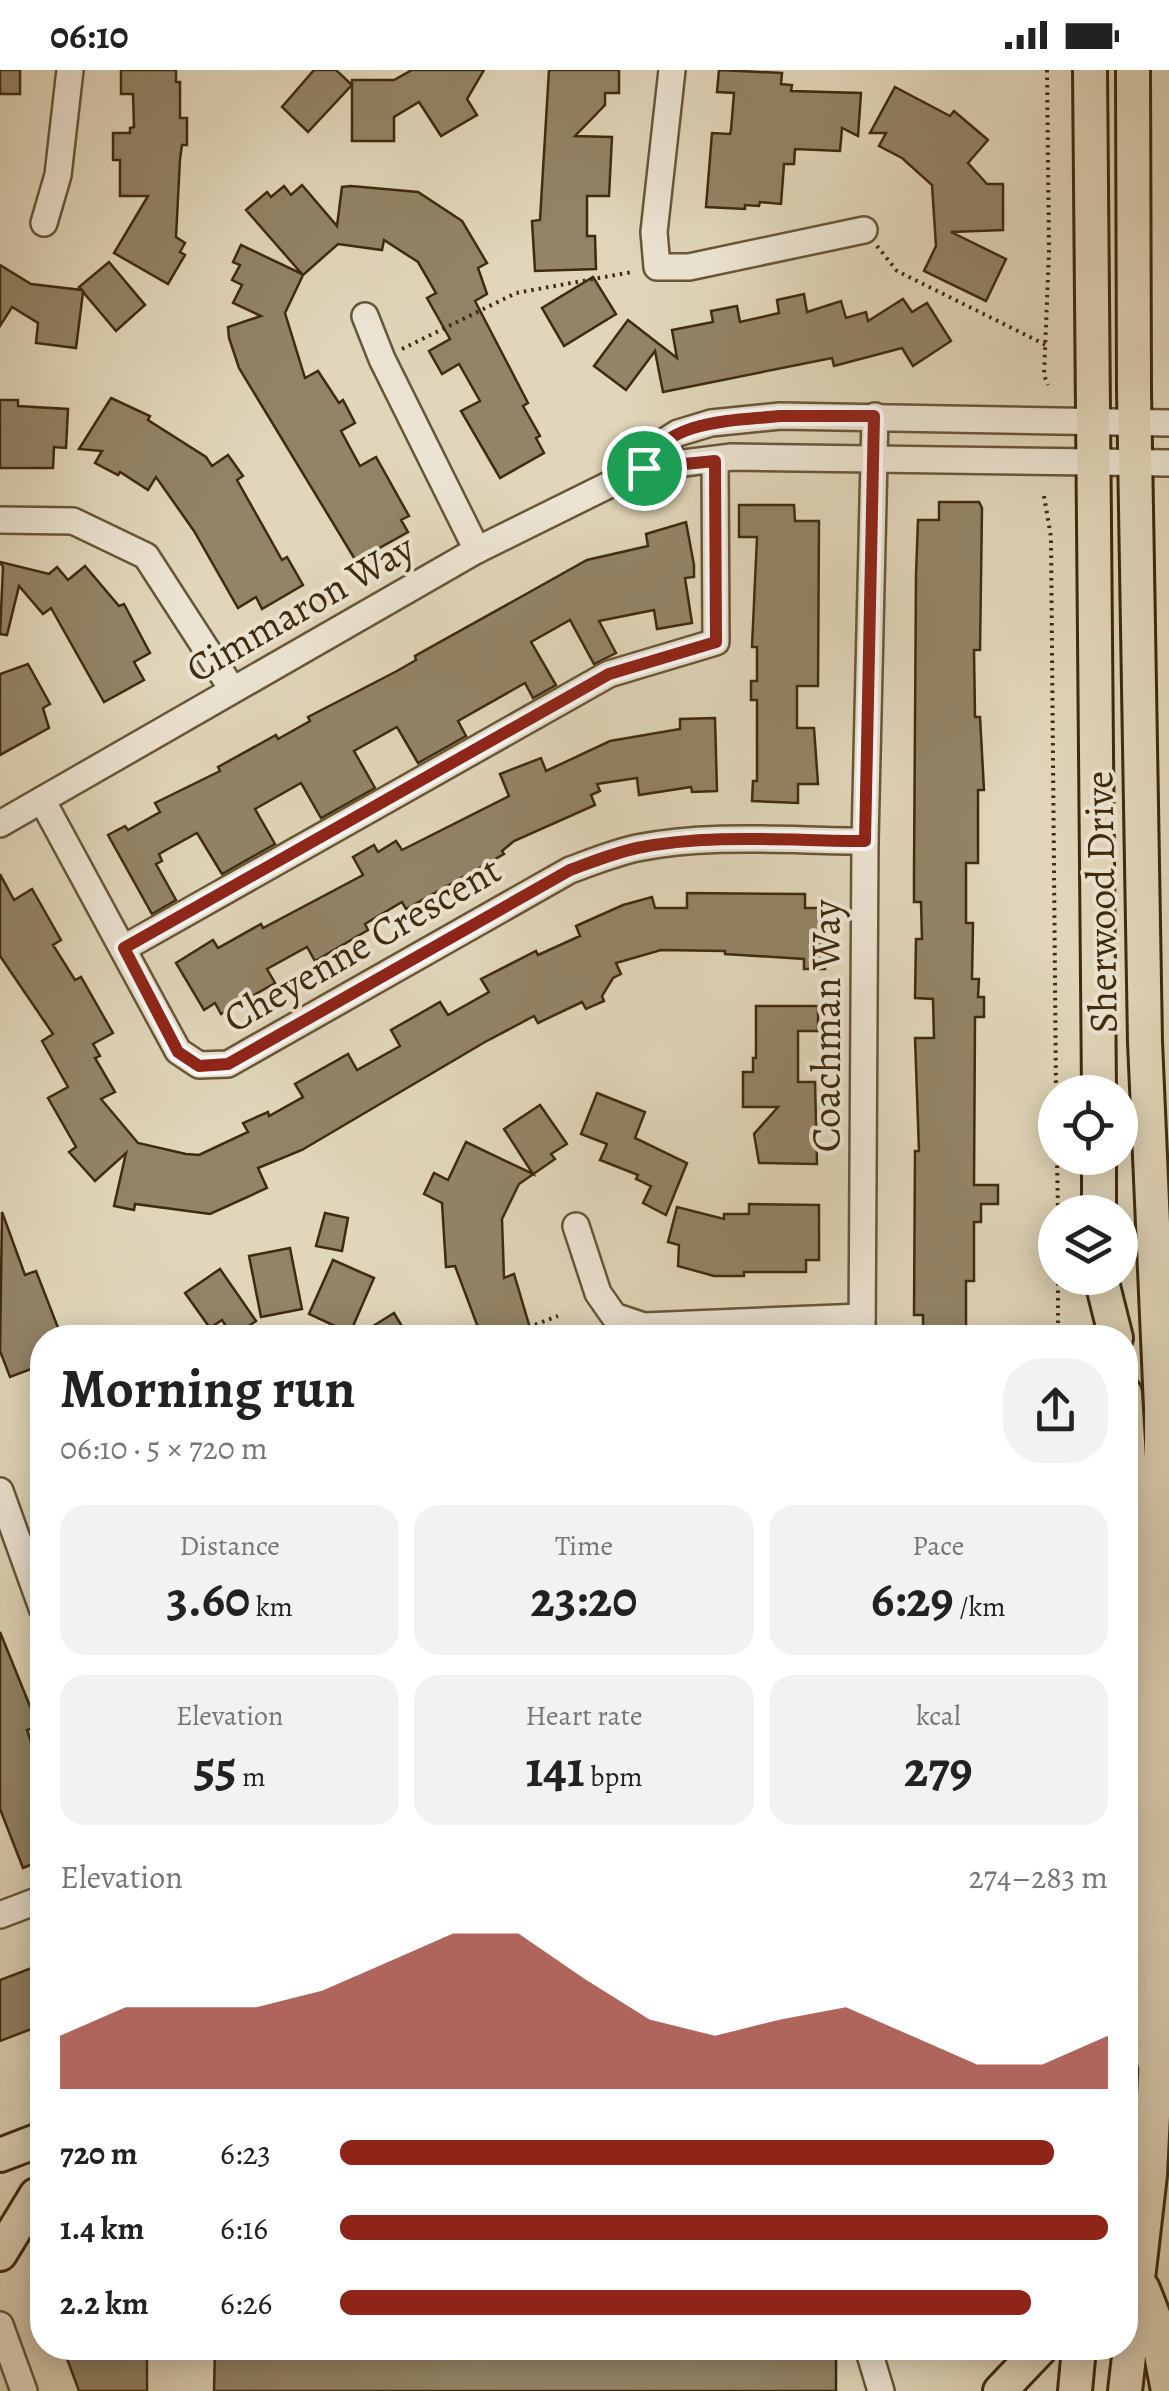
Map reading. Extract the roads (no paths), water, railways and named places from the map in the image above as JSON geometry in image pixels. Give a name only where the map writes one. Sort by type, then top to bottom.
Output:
[{"type":"main road","name":"Sherwood Drive","points":[[1090,70],[1099,1075]]},
{"type":"main road","name":"Sherwood Drive","points":[[1133,70],[1134,422],[1148,1153],[1161,1407],[1145,1762],[1165,1947],[1138,2287]]},
{"type":"main road","points":[[1101,1295],[1101,1325]]},
{"type":"main road","points":[[1105,1295],[1113,1325]]},
{"type":"main road","points":[[1161,1407],[1169,1444]]},
{"type":"main road","points":[[1138,1613],[1145,1762],[1138,1913]]},
{"type":"main road","points":[[1138,2031],[1156,2065]]},
{"type":"main road","points":[[0,2154],[30,2143]]},
{"type":"main road","points":[[0,2208],[30,2197]]},
{"type":"main road","points":[[0,2254],[30,2208]]},
{"type":"main road","points":[[1139,2280],[1154,2317],[1168,2391]]},
{"type":"main road","points":[[1000,2391],[1030,2360]]},
{"type":"main road","points":[[1075,2391],[1078,2360]]},
{"type":"main road","name":"Sherwood Drive","points":[[1124,2391],[1128,2360]]},
{"type":"street","points":[[44,223],[58,175],[70,70]]},
{"type":"street","points":[[672,70],[654,232],[657,267],[689,267],[864,230]]},
{"type":"street","points":[[365,316],[382,359],[477,550]]},
{"type":"street","name":"Cimmaron Way","points":[[644,468],[651,450],[678,433],[711,423],[780,416],[1169,423]]},
{"type":"street","name":"Coachman Way","points":[[862,1325],[865,841],[874,416]]},
{"type":"street","name":"Cimmaron Way","points":[[0,824],[477,550],[644,468],[732,457],[1169,462]]},
{"type":"street","points":[[124,948],[609,674],[716,642],[715,461]]},
{"type":"street","points":[[0,520],[73,521],[146,556],[232,690]]},
{"type":"street","name":"Cheyenne Crescent","points":[[42,800],[178,1052],[199,1066],[228,1064],[570,870],[607,857],[672,844],[865,841]]},
{"type":"street","points":[[576,1226],[598,1293],[614,1316],[641,1325]]},
{"type":"street","points":[[0,1491],[30,1575]]},
{"type":"street","points":[[0,1915],[30,1904]]},
{"type":"street","points":[[0,2325],[24,2391]]},
{"type":"street","points":[[871,2360],[880,2391]]}]
